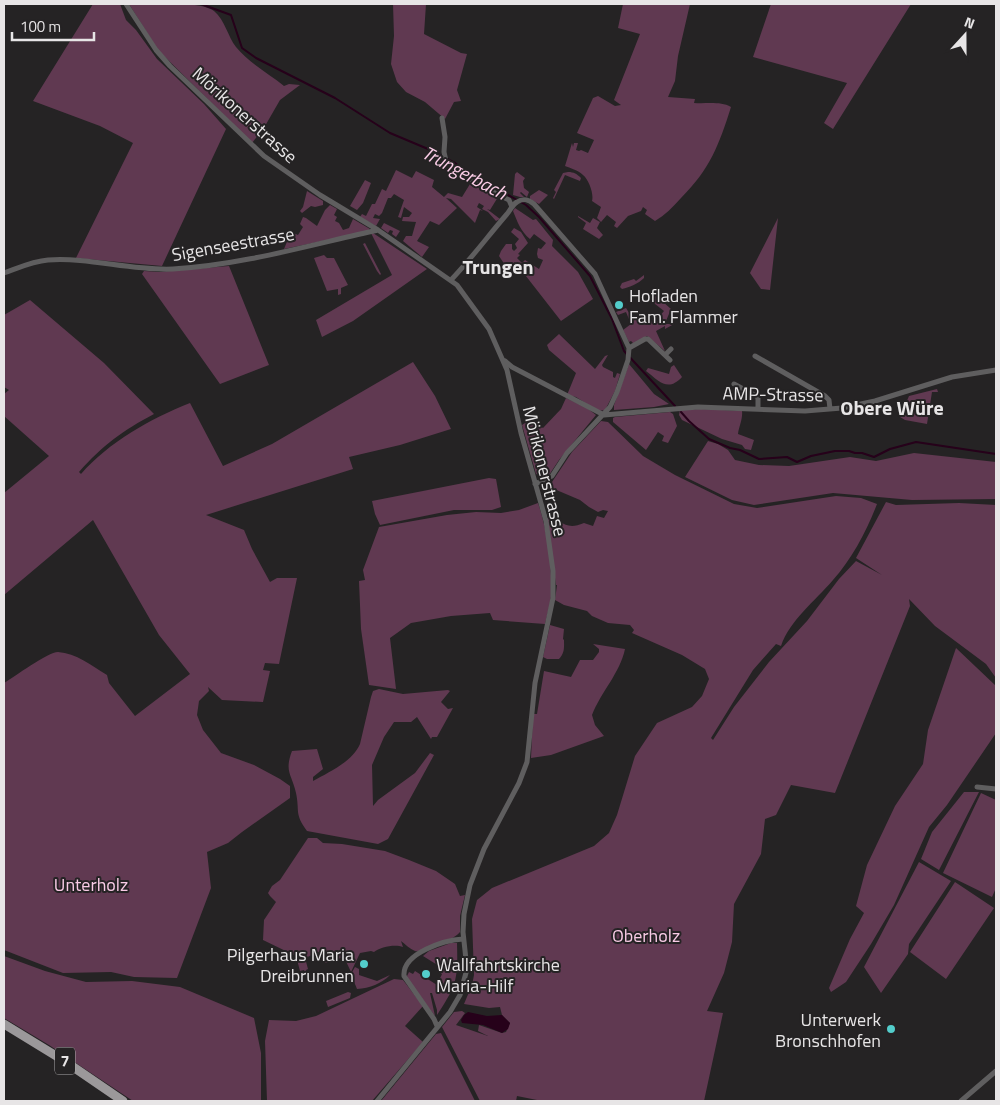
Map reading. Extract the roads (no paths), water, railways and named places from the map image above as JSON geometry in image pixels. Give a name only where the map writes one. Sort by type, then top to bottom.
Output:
[{"type":"main road","name":"7","points":[[4,1024],[66,1062],[123,1101]]},
{"type":"street","name":"Mörikonerstrasse","points":[[126,4],[156,50],[170,66],[264,156],[320,195],[378,230],[452,280],[461,289],[483,320],[503,359],[521,433],[546,521],[554,579],[553,598],[535,684],[529,750],[519,783],[476,868],[466,905],[463,939],[467,969],[464,983],[454,1006],[377,1101]]},
{"type":"street","points":[[442,118],[446,160],[475,183],[509,200],[513,206]]},
{"type":"street","points":[[452,280],[469,262],[489,234],[513,206],[524,199],[528,200],[534,204],[593,270],[630,350],[618,392],[604,415],[598,418],[567,453],[552,476],[536,484]]},
{"type":"street","name":"Sigenseestrasse","points":[[4,273],[45,260],[68,260],[140,269],[194,268],[378,230]]},
{"type":"street","points":[[630,350],[647,339],[670,360]]},
{"type":"street","points":[[666,355],[671,349]]},
{"type":"street","points":[[755,356],[825,396],[829,400],[830,409]]},
{"type":"street","points":[[503,359],[512,367],[604,415]]},
{"type":"street","name":"AMP-Strasse","points":[[604,415],[698,407],[805,411],[851,407],[952,378],[996,370]]},
{"type":"street","points":[[734,384],[758,397],[758,409]]},
{"type":"street","points":[[977,787],[996,789]]},
{"type":"street","points":[[437,1026],[404,976],[404,971],[407,964],[415,956],[427,949],[442,943],[463,939]]},
{"type":"street","points":[[962,1101],[996,1071]]},
{"type":"waterway","name":"Trungerbach","points":[[201,4],[231,15],[242,48],[256,58],[335,98],[390,133],[455,163],[465,171],[526,205],[539,217],[590,276],[612,319],[624,351],[675,406]]},
{"type":"waterway","name":"Trungerbach","points":[[681,412],[709,439],[759,459],[787,457],[797,462],[811,456],[835,451],[849,451],[874,457],[890,449],[916,442],[996,454]]},
{"type":"place","name":"Hofladen Fam. Flammer","points":[[619,305]]},
{"type":"place","name":"Pilgerhaus Maria Dreibrunnen","points":[[364,964]]},
{"type":"place","name":"Wallfahrtskirche Maria-Hilf","points":[[426,974]]},
{"type":"place","name":"Unterwerk Bronschhofen","points":[[891,1029]]},
{"type":"district","name":"Trungen","points":[[498,266]]},
{"type":"district","name":"Obere Würe","points":[[892,407]]},
{"type":"park label","name":"Unterholz","points":[[91,884]]},
{"type":"park label","name":"Oberholz","points":[[646,935]]}]
